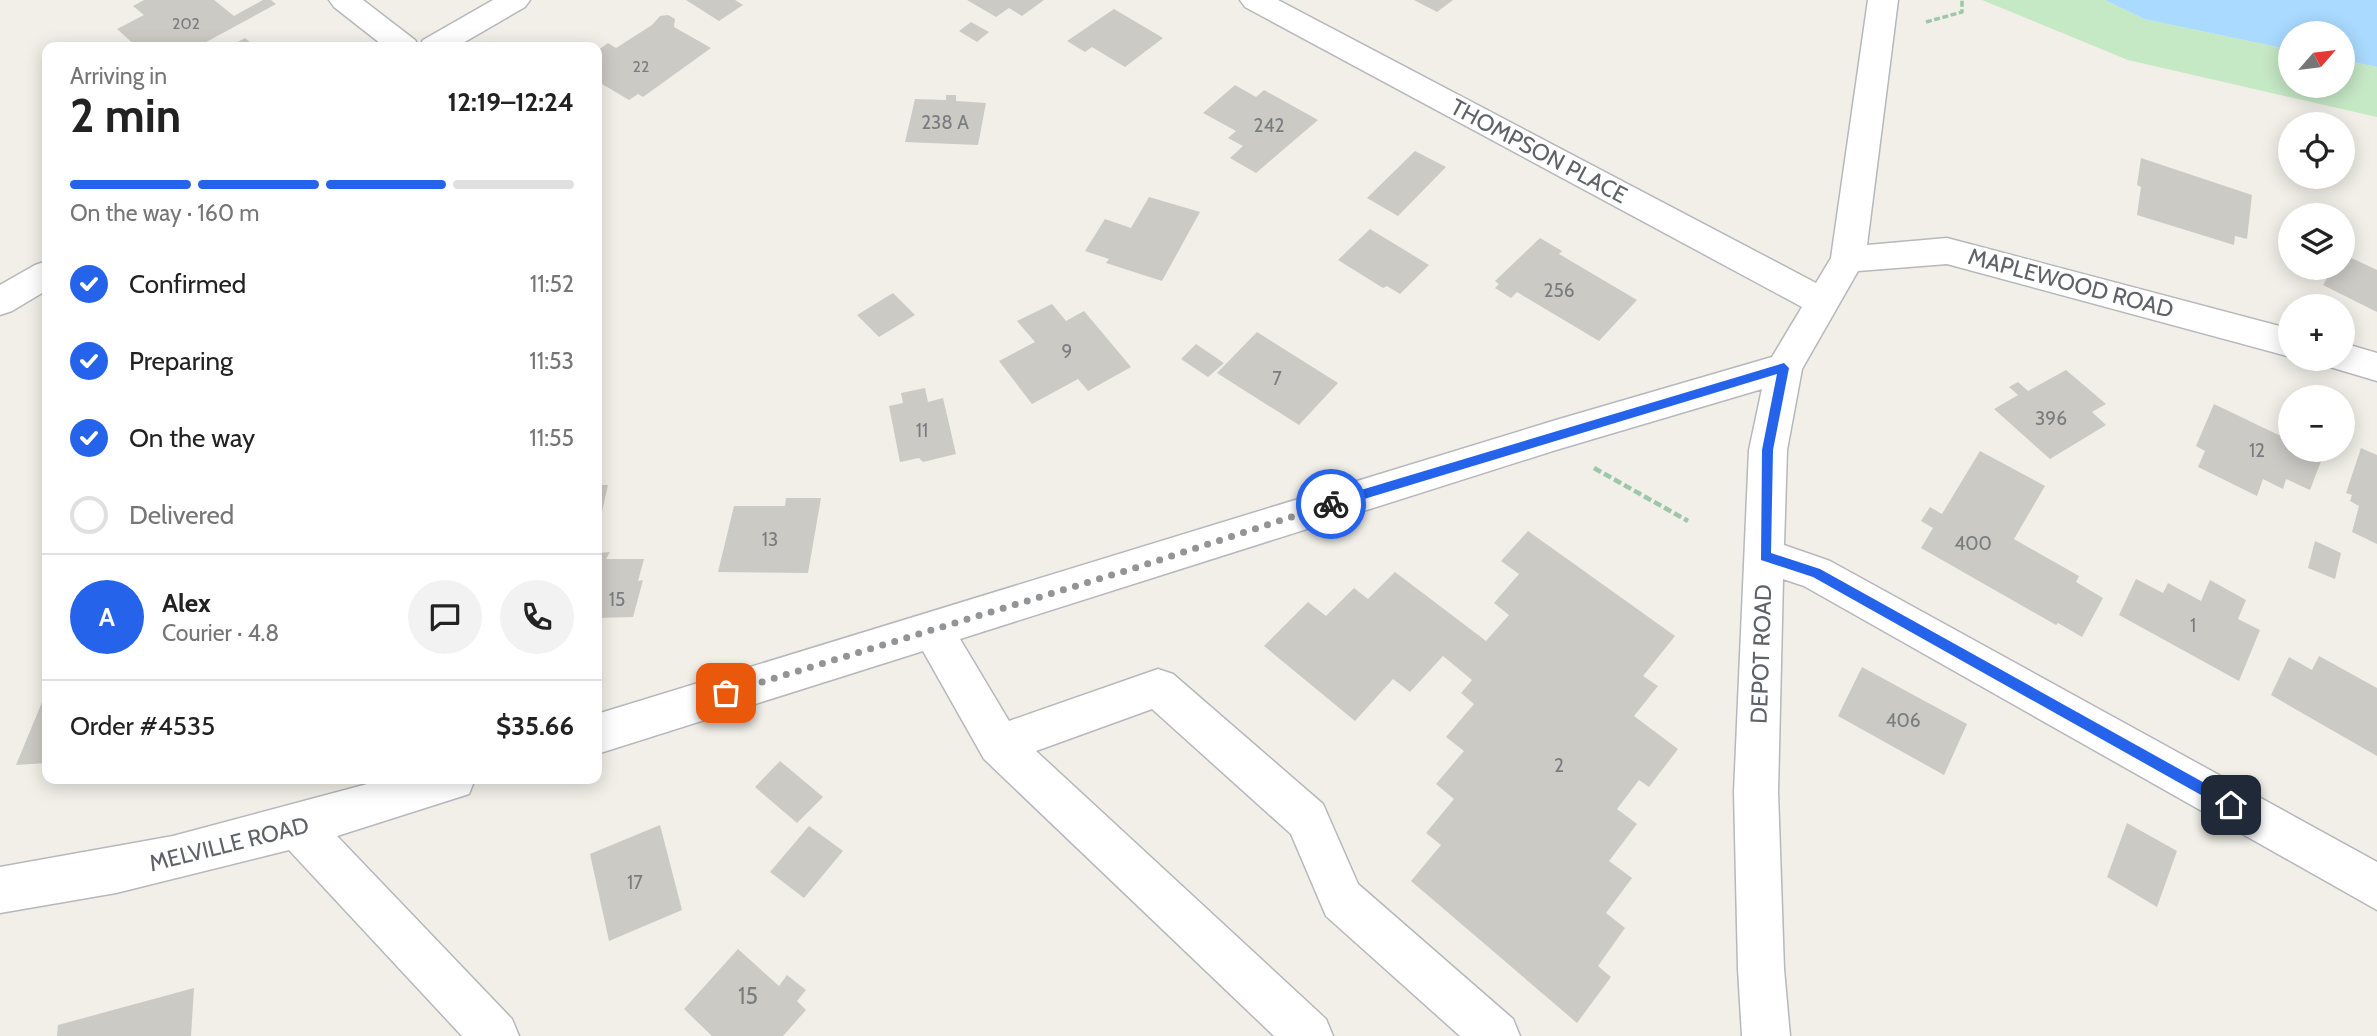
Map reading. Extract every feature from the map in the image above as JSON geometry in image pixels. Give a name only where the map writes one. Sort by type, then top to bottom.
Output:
[{"type":"street","points":[[344,0],[398,42]]},
{"type":"street","points":[[442,42],[515,0]]},
{"type":"street","name":"THOMPSON PLACE","points":[[1255,0],[1823,302]]},
{"type":"street","name":"DEPOT ROAD","points":[[1766,1036],[1761,969],[1756,792],[1768,450],[1784,368],[1848,259],[1883,0]]},
{"type":"street","name":"MAPLEWOOD ROAD","points":[[1848,259],[1947,251],[2278,340]]},
{"type":"street","points":[[0,302],[42,277]]},
{"type":"street","points":[[2355,361],[2377,367]]},
{"type":"street","points":[[602,732],[1556,435],[1784,368]]},
{"type":"street","points":[[1765,556],[1816,573],[2377,887]]},
{"type":"street","points":[[932,628],[999,745],[1309,1036]]},
{"type":"street","points":[[999,745],[1158,688],[1307,819],[1342,900],[1496,1036]]},
{"type":"street","name":"MELVILLE ROAD","points":[[0,890],[71,881],[191,855],[299,828],[438,784]]},
{"type":"street","points":[[299,828],[495,1036]]},
{"type":"path","points":[[1926,22],[1962,12],[1962,0]]},
{"type":"path","points":[[1594,468],[1688,521]]},
{"type":"green space","points":[[1982,0],[2105,0],[2144,19],[2278,47],[2278,94],[2128,60]]},
{"type":"green space","points":[[2356,63],[2377,67],[2377,117],[2294,98],[2356,98]]},
{"type":"water","points":[[2105,0],[2377,0],[2377,67],[2356,63],[2356,21],[2278,21],[2278,47],[2144,19]]},
{"type":"building","points":[[144,0],[214,0],[234,16],[263,0],[271,0],[276,4],[206,42],[131,42],[117,29],[144,15],[133,6]]},
{"type":"building","points":[[686,0],[735,0],[743,5],[719,21]]},
{"type":"building","points":[[967,0],[1044,0],[1022,16],[1009,8],[996,17]]},
{"type":"building","points":[[1414,0],[1453,0],[1437,12]]},
{"type":"building","points":[[1114,9],[1163,38],[1125,67],[1092,47],[1085,52],[1067,41]]},
{"type":"building","points":[[668,15],[675,19],[674,27],[711,48],[643,97],[638,94],[629,100],[602,84],[602,47],[608,43],[616,48],[652,25],[660,16]]},
{"type":"building","points":[[971,22],[989,32],[977,42],[959,31]]},
{"type":"building","points":[[1235,85],[1256,97],[1264,90],[1318,120],[1256,173],[1230,158],[1243,146],[1228,138],[1236,131],[1203,113]]},
{"type":"building","points":[[946,95],[956,95],[956,101],[986,103],[978,145],[905,142],[915,99],[946,100]]},
{"type":"building","points":[[1415,151],[1446,167],[1398,216],[1367,198]]},
{"type":"building","points":[[2141,158],[2252,195],[2247,239],[2235,236],[2234,245],[2137,215],[2141,187],[2137,185]]},
{"type":"building","points":[[1149,197],[1200,212],[1162,281],[1106,263],[1109,259],[1085,251],[1105,219],[1131,228]]},
{"type":"building","points":[[1370,229],[1429,265],[1400,294],[1387,286],[1383,288],[1338,260]]},
{"type":"building","points":[[1540,238],[1562,251],[1559,254],[1637,300],[1599,341],[1517,292],[1511,298],[1495,288],[1499,284],[1495,281]]},
{"type":"building","points":[[2355,260],[2377,270],[2377,312],[2355,301],[2355,294],[2341,294],[2323,285],[2326,280],[2355,280]]},
{"type":"building","points":[[893,293],[915,315],[879,337],[857,315]]},
{"type":"building","points":[[1052,304],[1066,321],[1084,311],[1131,367],[1088,391],[1078,379],[1032,404],[999,361],[1035,342],[1017,321]]},
{"type":"building","points":[[1257,332],[1338,383],[1299,425],[1217,373]]},
{"type":"building","points":[[1196,344],[1224,363],[1208,377],[1181,359]]},
{"type":"building","points":[[2066,370],[2106,404],[2092,412],[2106,425],[2050,459],[1994,409],[2018,395],[2009,387],[2018,382],[2028,391]]},
{"type":"building","points":[[925,388],[928,402],[943,398],[956,454],[923,462],[919,458],[900,462],[889,406],[903,403],[901,393]]},
{"type":"building","points":[[2214,404],[2278,435],[2278,462],[2321,462],[2310,490],[2286,479],[2283,489],[2263,479],[2257,496],[2198,467],[2205,451],[2196,446]]},
{"type":"building","points":[[2361,448],[2377,455],[2377,544],[2352,532],[2359,506],[2350,501],[2352,495],[2346,493]]},
{"type":"building","points":[[1980,451],[2045,486],[2014,539],[2079,576],[2076,582],[2103,598],[2082,637],[1921,548],[1933,528],[1921,521],[1930,507],[1942,514]]},
{"type":"building","points":[[602,485],[608,485],[602,511]]},
{"type":"building","points":[[786,498],[821,498],[808,573],[718,572],[734,506],[785,506]]},
{"type":"building","points":[[1528,531],[1675,636],[1643,676],[1658,686],[1634,716],[1678,749],[1649,787],[1639,780],[1617,809],[1637,824],[1609,861],[1632,878],[1606,913],[1625,928],[1598,966],[1611,977],[1577,1023],[1411,881],[1441,845],[1426,833],[1454,799],[1436,784],[1464,751],[1446,737],[1474,704],[1461,693],[1472,680],[1443,656],[1410,692],[1393,679],[1355,721],[1264,646],[1308,602],[1326,616],[1354,588],[1368,599],[1395,572],[1486,641],[1509,615],[1494,603],[1519,574],[1501,561]]},
{"type":"building","points":[[2315,541],[2341,553],[2335,579],[2308,568]]},
{"type":"building","points":[[610,552],[606,559],[644,559],[638,581],[643,580],[633,617],[602,618],[602,553]]},
{"type":"building","points":[[2136,579],[2163,593],[2168,583],[2201,601],[2210,580],[2246,600],[2238,619],[2260,630],[2239,681],[2119,615]]},
{"type":"building","points":[[2319,656],[2377,688],[2377,756],[2271,695],[2289,657],[2312,670]]},
{"type":"building","points":[[1862,667],[1967,724],[1944,775],[1838,716]]},
{"type":"building","points":[[42,702],[42,763],[16,765]]},
{"type":"building","points":[[780,761],[823,797],[797,823],[755,787]]},
{"type":"building","points":[[2127,823],[2177,851],[2157,907],[2107,877]]},
{"type":"building","points":[[660,825],[682,910],[609,941],[590,854]]},
{"type":"building","points":[[809,826],[843,851],[804,898],[770,872]]},
{"type":"building","points":[[738,949],[779,986],[787,975],[806,990],[797,1001],[806,1010],[783,1036],[712,1036],[684,1009]]},
{"type":"building","points":[[194,988],[191,1036],[57,1036],[58,1025]]},
{"type":"way so far","points":[[726,693],[1138,567],[1331,504]]},
{"type":"route","points":[[1331,504],[1784,368],[1768,450],[1765,556],[1816,573],[2231,805]]}]
